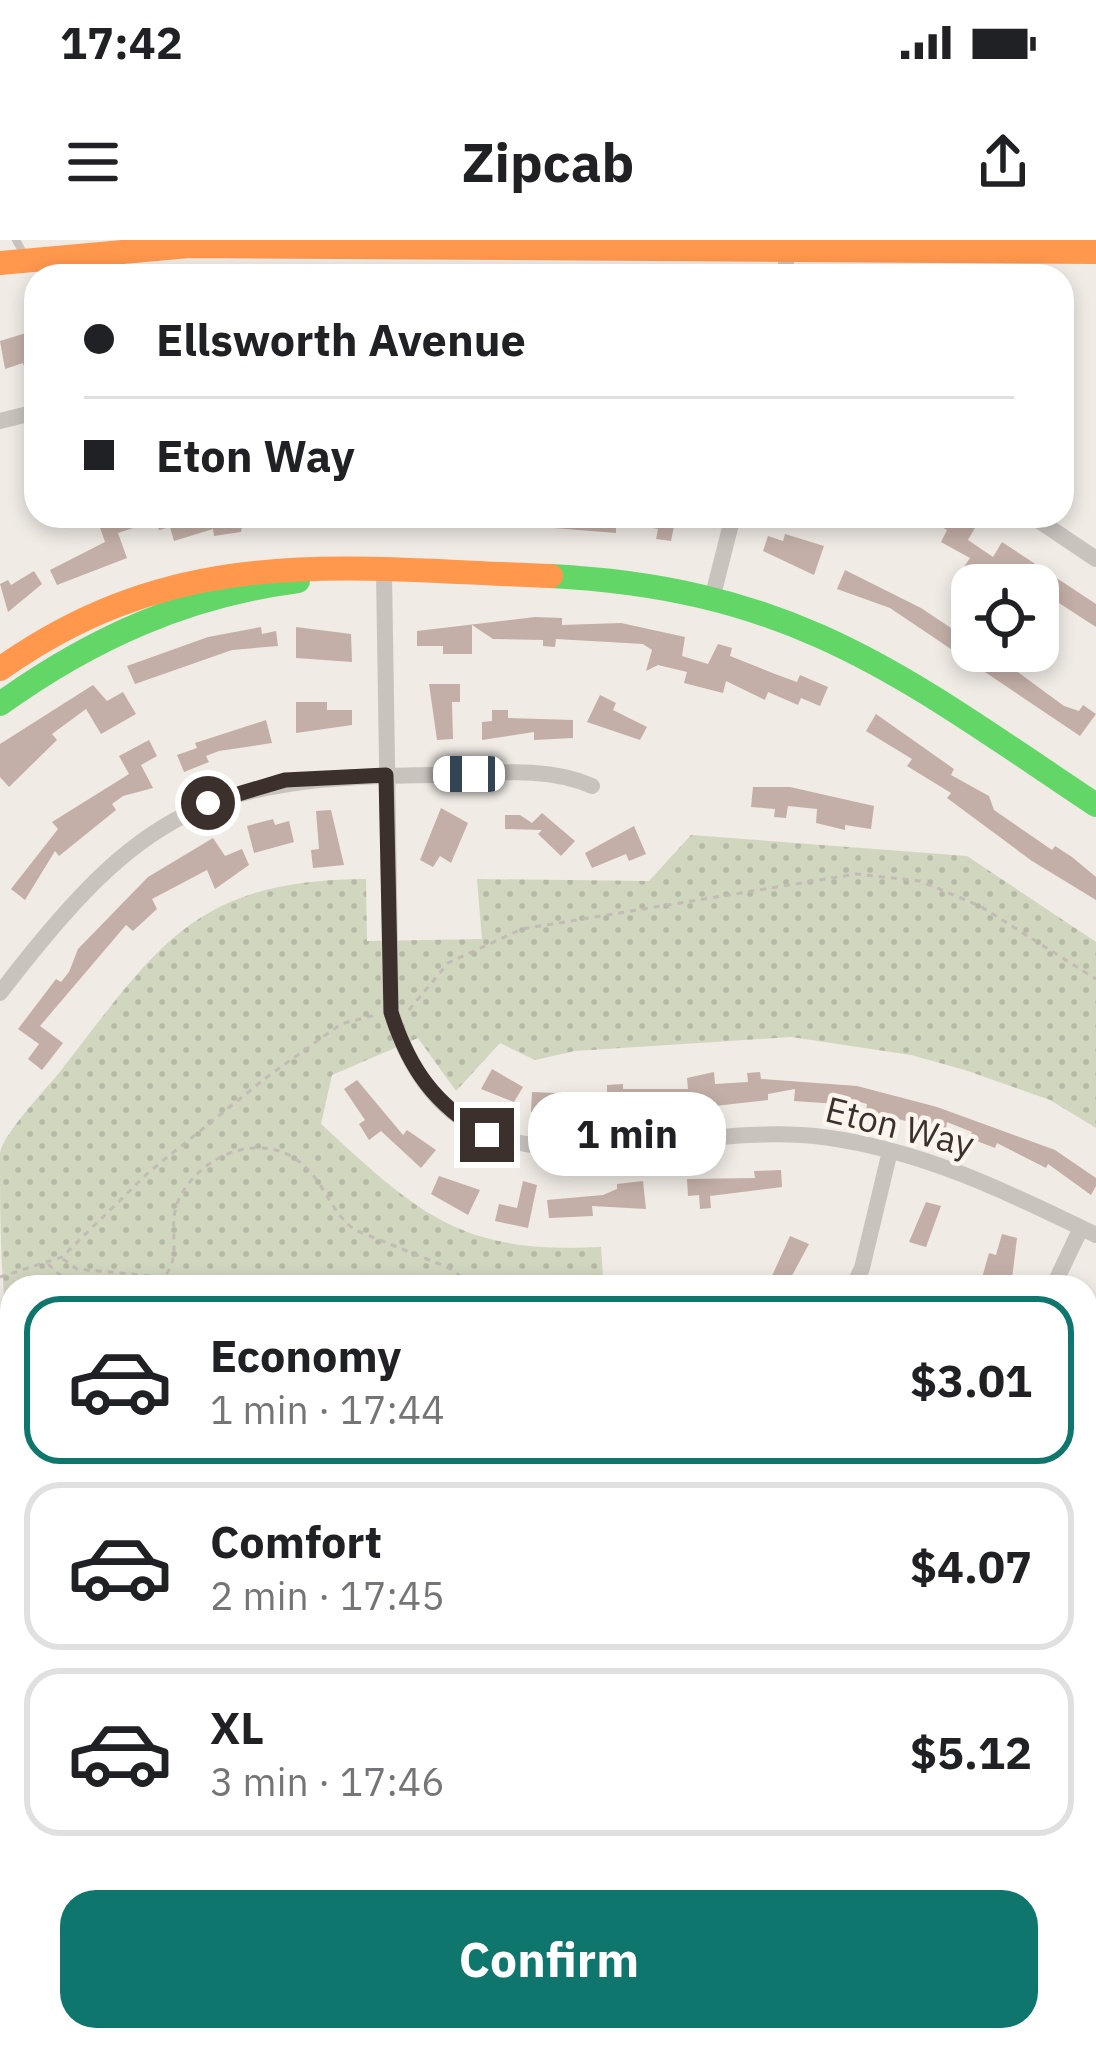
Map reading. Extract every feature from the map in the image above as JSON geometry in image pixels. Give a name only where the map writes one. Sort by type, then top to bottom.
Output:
[{"type":"street","points":[[0,263],[21,250],[381,243],[698,245],[786,263],[1096,252]]},
{"type":"street","points":[[712,596],[730,528]]},
{"type":"street","points":[[1049,528],[1096,559]]},
{"type":"street","points":[[0,669],[55,631],[154,589],[219,574],[281,568],[603,576],[712,596],[806,626],[876,660],[1096,805]]},
{"type":"street","points":[[0,704],[69,655],[160,612],[281,583],[384,573]]},
{"type":"street","name":"Eton Way","points":[[384,573],[391,1012],[401,1045],[432,1095],[456,1117],[511,1144],[572,1150],[791,1135],[890,1151],[974,1176],[1088,1231]]},
{"type":"street","points":[[0,993],[97,874],[170,822],[208,803],[285,780],[386,775],[551,774],[592,785]]},
{"type":"street","points":[[859,1275],[890,1151]]},
{"type":"street","points":[[1060,1275],[1088,1231]]},
{"type":"path","points":[[7,1275],[62,1257],[149,1172],[320,1036],[340,1024],[418,1004],[448,963],[522,929],[856,874],[920,881],[980,905],[1096,979]]},
{"type":"path","points":[[165,1275],[173,1263],[177,1205],[190,1185],[224,1156],[258,1145],[293,1156],[314,1174],[342,1220],[355,1230],[459,1275]]},
{"type":"path","points":[[62,1257],[77,1269],[142,1275]]},
{"type":"path","points":[[47,1264],[59,1275]]},
{"type":"green space","points":[[691,835],[967,856],[1096,942],[1096,1128],[1050,1100],[965,1070],[911,1055],[791,1037],[575,1051],[535,1060],[500,1043],[456,1091],[418,1038],[332,1075],[321,1124],[387,1183],[445,1222],[512,1244],[601,1247],[603,1275],[3,1275],[3,1145],[124,989],[185,929],[219,907],[307,882],[366,879],[367,941],[482,939],[477,879],[649,881]]},
{"type":"building","points":[[24,334],[24,366],[5,369],[0,341]]},
{"type":"building","points":[[100,528],[133,528],[118,533],[127,558],[57,585],[50,570],[105,542]]},
{"type":"building","points":[[170,528],[242,528],[241,532],[214,536],[213,529],[174,541]]},
{"type":"building","points":[[554,528],[616,528],[616,533]]},
{"type":"building","points":[[653,528],[674,528],[671,541],[656,539],[658,529]]},
{"type":"building","points":[[943,528],[975,528],[968,540],[993,557],[1002,542],[1035,564],[966,564],[970,558],[941,542],[947,530]]},
{"type":"building","points":[[785,534],[824,546],[814,575],[763,551],[768,536],[783,541]]},
{"type":"building","points":[[845,570],[921,608],[951,628],[951,649],[890,608],[837,589]]},
{"type":"building","points":[[34,571],[42,584],[8,612],[0,584],[8,580],[11,585]]},
{"type":"building","points":[[1059,580],[1096,604],[1096,627],[1059,603]]},
{"type":"building","points":[[535,617],[562,618],[562,625],[621,623],[685,637],[682,656],[708,664],[718,644],[732,648],[730,656],[775,674],[797,682],[800,675],[828,687],[820,706],[801,698],[798,705],[768,692],[765,700],[726,681],[723,693],[684,683],[687,672],[658,665],[646,671],[652,650],[643,644],[556,639],[555,647],[543,646],[543,640],[493,639],[472,625],[472,654],[443,654],[443,646],[417,646],[417,631]]},
{"type":"building","points":[[261,627],[262,634],[276,631],[278,646],[232,650],[135,684],[127,666],[208,637]]},
{"type":"building","points":[[296,627],[351,634],[352,662],[296,658]]},
{"type":"building","points":[[985,672],[1018,672],[1064,706],[1079,711],[1083,705],[1096,714],[1080,736]]},
{"type":"building","points":[[429,684],[460,684],[460,702],[452,702],[453,739],[437,740]]},
{"type":"building","points":[[93,685],[107,701],[123,692],[136,714],[101,734],[86,709],[52,734],[57,740],[9,787],[0,777],[0,744]]},
{"type":"building","points":[[600,695],[616,703],[613,710],[647,727],[640,740],[587,722]]},
{"type":"building","points":[[296,702],[327,702],[327,710],[352,710],[352,725],[296,733]]},
{"type":"building","points":[[492,710],[508,710],[508,718],[573,720],[573,738],[534,740],[534,732],[482,740],[482,722],[492,721]]},
{"type":"building","points":[[876,714],[954,769],[951,775],[989,796],[994,810],[1096,877],[1096,900],[1032,861],[947,798],[951,793],[907,766],[912,759],[866,731]]},
{"type":"building","points":[[266,720],[272,743],[219,751],[206,756],[209,762],[184,772],[177,755],[197,748],[195,743]]},
{"type":"building","points":[[149,740],[157,756],[141,765],[153,788],[123,796],[112,804],[116,810],[59,856],[55,851],[25,900],[11,889],[58,829],[52,822],[129,774],[119,756]]},
{"type":"building","points":[[753,787],[790,787],[874,806],[871,829],[845,825],[845,830],[816,823],[817,809],[788,806],[786,818],[774,817],[775,809],[751,807]]},
{"type":"building","points":[[441,808],[468,823],[451,863],[440,856],[433,867],[420,860]]},
{"type":"building","points":[[331,810],[344,865],[313,868],[311,850],[319,849],[316,811]]},
{"type":"building","points":[[542,813],[575,841],[561,856],[538,834],[542,830],[505,829],[505,815],[520,815],[532,823]]},
{"type":"building","points":[[273,819],[275,825],[289,821],[294,842],[254,853],[247,826]]},
{"type":"building","points":[[634,826],[646,854],[629,861],[626,854],[592,868],[585,853]]},
{"type":"building","points":[[213,838],[225,856],[242,849],[249,865],[215,889],[207,870],[152,899],[157,909],[133,931],[126,925],[40,1026],[63,1043],[42,1070],[28,1059],[39,1044],[18,1029],[56,979],[61,982],[69,972],[78,949],[148,877]]},
{"type":"building","points":[[492,1069],[523,1087],[514,1102],[481,1089]]},
{"type":"building","points":[[714,1072],[715,1084],[748,1082],[747,1073],[760,1072],[761,1079],[857,1086],[937,1107],[1055,1150],[1096,1178],[1096,1186],[1091,1195],[1048,1164],[1046,1168],[997,1143],[995,1148],[969,1138],[972,1132],[947,1122],[946,1128],[914,1123],[866,1111],[867,1104],[839,1096],[838,1104],[794,1101],[795,1089],[768,1094],[768,1100],[715,1106],[650,1109],[650,1102],[610,1105],[610,1112],[531,1112],[532,1092],[607,1095],[607,1085],[623,1084],[623,1089],[688,1089],[687,1078]]},
{"type":"building","points":[[357,1080],[403,1135],[407,1130],[436,1150],[421,1168],[381,1131],[369,1140],[359,1124],[365,1120],[344,1089]]},
{"type":"building","points":[[781,1170],[782,1187],[710,1196],[711,1208],[700,1209],[699,1195],[688,1196],[687,1179],[755,1178],[754,1171]]},
{"type":"building","points":[[439,1176],[480,1190],[468,1215],[431,1194]]},
{"type":"building","points":[[523,1181],[537,1185],[528,1228],[495,1221],[499,1204],[517,1208]]},
{"type":"building","points":[[643,1181],[646,1209],[592,1206],[593,1216],[549,1218],[547,1200],[603,1195],[617,1189],[617,1184]]},
{"type":"building","points":[[926,1202],[941,1206],[926,1247],[909,1242]]},
{"type":"building","points":[[1002,1234],[1017,1238],[1012,1275],[983,1275],[989,1253],[996,1255]]},
{"type":"building","points":[[790,1236],[809,1244],[792,1275],[772,1275]]},
{"type":"traffic: fast","points":[[551,576],[637,584],[712,599],[780,620],[902,679],[1096,805]]},
{"type":"traffic: fast","points":[[0,704],[70,659],[142,623],[217,597],[298,581]]},
{"type":"traffic: slow","points":[[0,263],[189,246],[1096,252]]},
{"type":"traffic: slow","points":[[0,669],[67,628],[133,599],[199,581],[333,569],[551,576]]},
{"type":"route","points":[[208,803],[285,780],[386,775],[391,1012],[401,1045],[432,1095],[456,1117],[487,1135]]}]
